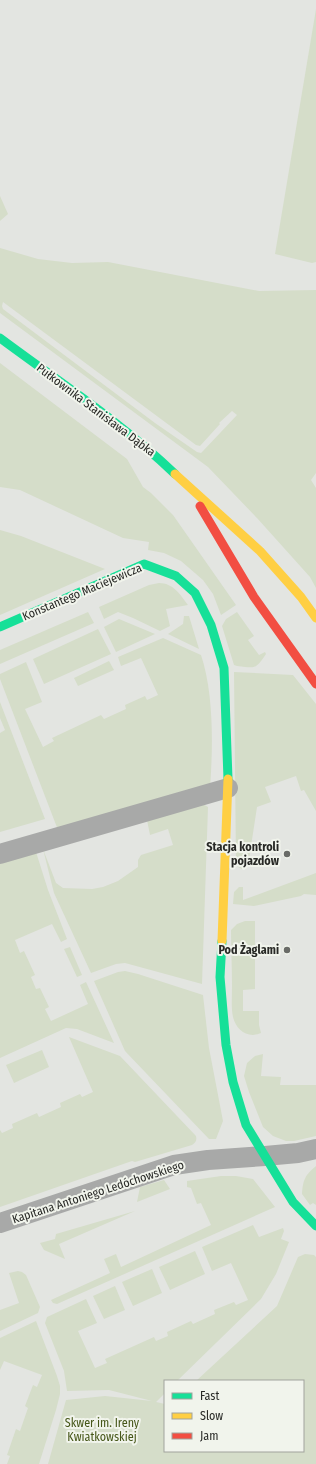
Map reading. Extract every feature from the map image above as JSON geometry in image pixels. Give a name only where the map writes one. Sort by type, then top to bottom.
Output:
[{"type":"street","name":"Pułkownika Stanisława Dąbka","points":[[0,338],[129,433],[154,454],[189,488],[260,551],[301,597],[316,618]]},
{"type":"street","name":"Pułkownika Stanisława Dąbka","points":[[189,488],[254,597],[316,684]]},
{"type":"street","name":"Konstantego Maciejewicza","points":[[0,627],[144,564],[176,576],[195,593],[203,607],[211,625],[224,668],[228,788],[220,977],[223,1018],[233,1082],[246,1125],[293,1202],[316,1226]]},
{"type":"street","points":[[0,854],[228,788]]},
{"type":"street","name":"Kapitana Antoniego Ledóchowskiego","points":[[0,1223],[174,1166],[208,1160],[298,1153],[316,1149]]},
{"type":"green space","points":[[316,9],[316,262],[312,263],[275,254]]},
{"type":"green space","points":[[0,196],[8,214],[0,221]]},
{"type":"green space","points":[[0,248],[38,259],[72,263],[108,262],[259,291],[316,290],[316,473],[311,480],[316,488],[316,588],[310,577],[257,518],[208,467],[0,313]],"holes":[[[3,302],[196,445],[200,446],[220,424],[219,423],[232,411],[237,415],[201,453],[197,452],[155,423],[3,309]]]},
{"type":"green space","points":[[0,363],[127,459],[143,487],[173,515],[236,605],[221,615],[213,594],[203,580],[181,561],[164,553],[148,550],[149,542],[123,538],[20,490],[0,487]]},
{"type":"green space","points":[[0,530],[21,536],[105,569],[0,615]]},
{"type":"green space","points":[[164,583],[172,587],[179,593],[188,605],[166,609],[170,626],[160,631],[118,612],[104,619],[99,607],[149,585]]},
{"type":"green space","points":[[88,612],[94,623],[0,664],[0,650]]},
{"type":"green space","points":[[237,612],[254,636],[248,640],[259,655],[265,652],[266,654],[260,663],[254,667],[234,665],[222,626],[226,619]]},
{"type":"green space","points":[[184,616],[189,616],[199,649],[168,634],[183,624]]},
{"type":"green space","points":[[119,619],[155,634],[116,652],[104,627]]},
{"type":"green space","points":[[98,629],[111,654],[44,684],[33,659]]},
{"type":"green space","points":[[163,638],[201,655],[208,686],[212,721],[210,788],[58,830],[0,679],[0,674],[26,662],[42,702],[25,709],[43,747],[54,741],[52,738],[101,715],[104,719],[126,709],[125,705],[145,696],[147,700],[158,695],[141,658],[121,666],[118,657]]},
{"type":"green space","points":[[109,661],[114,670],[78,686],[74,678]]},
{"type":"green space","points":[[234,672],[293,675],[316,704],[316,811],[304,790],[301,791],[296,776],[265,787],[271,802],[257,807],[248,866],[242,869],[236,864]]},
{"type":"green space","points":[[0,702],[45,819],[0,832],[0,733],[5,730],[0,718]]},
{"type":"green space","points":[[203,804],[208,807],[202,984],[125,963],[116,964],[91,973],[54,893],[43,849],[56,883],[63,888],[92,889],[103,887],[118,881],[138,867],[138,860],[141,855],[173,845],[168,829],[150,835],[147,820]]},
{"type":"green space","points":[[36,852],[48,890],[67,939],[61,942],[52,924],[15,940],[20,953],[24,951],[35,975],[31,977],[36,989],[40,988],[49,1007],[45,1009],[51,1021],[88,1004],[80,985],[86,982],[114,1043],[77,1029],[66,1028],[0,1058],[0,863]]},
{"type":"green space","points":[[316,873],[316,895],[304,894],[301,896],[254,906],[233,904],[234,892],[239,887],[243,887],[243,900]]},
{"type":"green space","points":[[245,921],[255,921],[255,989],[243,990],[243,1011],[259,1011],[259,1025],[261,1033],[256,1035],[247,1034],[237,1026],[232,1010],[231,930],[237,924]]},
{"type":"green space","points":[[70,947],[82,975],[77,977],[64,949]]},
{"type":"green space","points":[[125,971],[203,995],[209,1048],[223,1121],[216,1139],[209,1139],[125,1051],[94,981]]},
{"type":"green space","points":[[69,1037],[120,1056],[196,1136],[196,1141],[192,1145],[135,1162],[132,1161],[0,1207],[0,1130],[2,1133],[13,1128],[12,1124],[37,1113],[39,1117],[61,1107],[60,1103],[80,1094],[82,1097],[93,1092]]},
{"type":"green space","points":[[42,1050],[49,1067],[14,1083],[6,1065]]},
{"type":"green space","points":[[263,1054],[261,1076],[281,1077],[280,1085],[316,1085],[316,1136],[294,1141],[286,1141],[273,1136],[263,1127],[244,1076],[247,1063],[255,1056]]},
{"type":"green space","points":[[316,1166],[316,1205],[313,1203],[310,1205],[302,1194],[303,1185],[309,1172]]},
{"type":"green space","points":[[221,1176],[236,1176],[253,1179],[275,1207],[57,1304],[53,1303],[51,1300],[110,1273],[104,1259],[116,1254],[121,1267],[211,1225],[201,1203],[197,1204],[191,1188],[187,1187],[187,1181]]},
{"type":"green space","points":[[164,1180],[170,1189],[137,1202],[140,1187]]},
{"type":"green space","points":[[135,1211],[59,1244],[65,1259],[44,1250],[40,1243],[55,1239],[56,1234]]},
{"type":"green space","name":"Skwer im. Ireny Kwiatkowskiej","points":[[253,1225],[259,1237],[283,1228],[284,1231],[281,1239],[289,1242],[276,1274],[261,1299],[178,1380],[164,1380],[164,1394],[156,1402],[164,1404],[164,1452],[304,1452],[304,1380],[197,1380],[277,1306],[298,1257],[305,1254],[314,1255],[316,1257],[316,1464],[48,1464],[66,1400],[105,1396],[152,1401],[109,1390],[67,1391],[64,1371],[45,1323],[47,1317],[86,1299],[97,1323],[78,1331],[95,1368],[107,1363],[105,1359],[154,1337],[156,1341],[168,1336],[167,1332],[191,1321],[193,1324],[215,1314],[214,1310],[234,1302],[236,1305],[248,1300],[231,1263],[212,1271],[202,1247]]},
{"type":"green space","points":[[195,1251],[205,1274],[170,1290],[159,1267]]},
{"type":"green space","points":[[152,1269],[162,1293],[133,1306],[122,1282]]},
{"type":"green space","points":[[18,1271],[26,1275],[40,1307],[38,1313],[0,1331],[0,1310],[19,1303],[9,1273]]},
{"type":"green space","points":[[115,1286],[125,1310],[104,1319],[93,1296]]},
{"type":"green space","points":[[36,1321],[57,1376],[60,1386],[60,1394],[39,1464],[7,1464],[10,1456],[7,1455],[16,1429],[20,1431],[28,1408],[25,1406],[33,1385],[37,1387],[42,1375],[4,1361],[0,1370],[0,1338]]},
{"type":"traffic: fast","points":[[0,338],[90,403],[134,437],[175,474]]},
{"type":"traffic: fast","points":[[0,627],[144,564],[176,576],[195,593],[211,625],[224,668],[228,779]]},
{"type":"traffic: fast","points":[[222,941],[220,977],[226,1045],[233,1082],[246,1125],[293,1202],[316,1226]]},
{"type":"traffic: slow","points":[[175,474],[260,551],[301,597],[316,618]]},
{"type":"traffic: slow","points":[[222,941],[228,779]]},
{"type":"traffic: jam","points":[[200,506],[254,597],[316,684]]},
{"type":"place","name":"Stacja kontroli pojazdów","points":[[287,854]]},
{"type":"place","name":"Pod Żaglami","points":[[287,950]]}]
